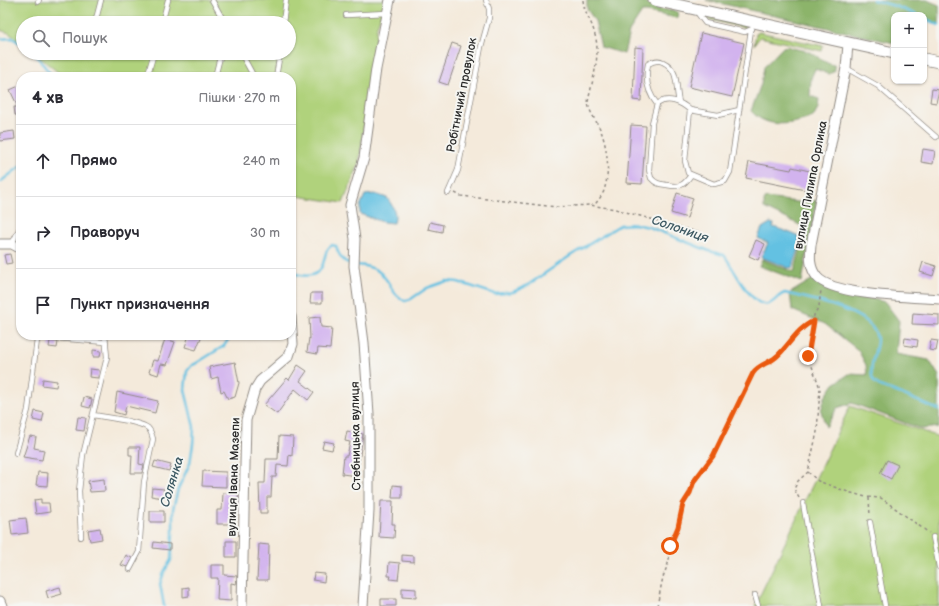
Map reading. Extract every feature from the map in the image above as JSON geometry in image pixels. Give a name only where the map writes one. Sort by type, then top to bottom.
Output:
[{"type":"street","name":"Стебницька вулиця","points":[[363,606],[369,511],[369,414],[364,343],[354,266],[355,239],[350,204],[364,158],[376,69],[390,0]]},
{"type":"street","points":[[654,0],[695,9],[754,27],[891,52]]},
{"type":"street","name":"вулиця Пилипа Орлика","points":[[848,44],[846,68],[811,245],[810,259],[812,269],[818,278],[829,284],[865,294],[939,299]]},
{"type":"street","points":[[927,60],[939,62]]},
{"type":"street","points":[[0,244],[12,244],[16,246]]},
{"type":"street","name":"вулиця Івана Мазепи","points":[[242,606],[246,420],[255,389],[260,381],[290,356],[293,340]]},
{"type":"street","points":[[0,601],[2,606]]},
{"type":"lane","points":[[97,16],[101,0]]},
{"type":"lane","points":[[164,16],[168,0]]},
{"type":"lane","points":[[212,0],[221,16]]},
{"type":"lane","points":[[284,16],[286,0]]},
{"type":"lane","name":"Робітничий провулок","points":[[449,191],[458,170],[481,47],[490,18],[486,0]]},
{"type":"lane","points":[[346,14],[387,14]]},
{"type":"lane","points":[[690,110],[685,161],[686,168],[691,175],[714,184],[721,183],[729,176],[754,27]]},
{"type":"lane","points":[[148,72],[152,60]]},
{"type":"lane","points":[[216,72],[219,60]]},
{"type":"lane","points":[[245,60],[251,72]]},
{"type":"lane","points":[[277,72],[279,60]]},
{"type":"lane","points":[[657,104],[650,95],[647,71],[648,64],[652,61],[660,60],[671,67],[675,75],[679,102]]},
{"type":"lane","points":[[846,68],[878,86],[936,137]]},
{"type":"lane","points":[[657,104],[666,100],[679,102],[690,110],[718,115],[739,110]]},
{"type":"lane","points":[[657,104],[652,123],[649,170],[651,178],[660,185],[679,186],[685,183],[691,175]]},
{"type":"lane","points":[[12,244],[16,236]]},
{"type":"lane","points":[[16,453],[28,410],[38,340]]},
{"type":"lane","points":[[81,537],[79,491],[83,455],[107,357],[106,342],[85,340]]},
{"type":"lane","points":[[93,414],[142,424],[150,429],[152,433],[153,439],[144,482],[140,546],[136,559],[130,569]]},
{"type":"lane","points":[[803,503],[822,606]]},
{"type":"lane","points":[[870,522],[886,606]]},
{"type":"lane","points":[[933,537],[939,567]]},
{"type":"lane","points":[[756,595],[758,606]]},
{"type":"path","points":[[584,0],[584,11],[592,22],[598,49],[588,102],[589,109],[600,130],[605,144],[607,162],[606,186],[594,206]]},
{"type":"path","points":[[449,191],[460,196],[556,207],[594,206],[615,209],[701,233]]},
{"type":"path","points":[[803,503],[794,489],[798,481],[808,472],[810,459],[816,441],[820,396],[819,383],[807,353],[814,321],[814,313],[819,306],[820,297]]},
{"type":"path","points":[[657,606],[663,577],[669,561],[670,546],[678,527],[683,504],[690,493],[694,481],[713,456],[753,373],[760,365],[775,358],[800,332],[814,321]]},
{"type":"path","points":[[808,472],[818,481],[853,494],[869,497],[878,496],[933,537]]},
{"type":"path","points":[[869,497],[870,522]]},
{"type":"green space","points":[[0,0],[386,0],[377,26],[359,164],[343,203],[296,196],[296,72],[58,72],[43,60],[296,60],[296,16],[16,16],[16,38],[9,33],[0,30]]},
{"type":"green space","points":[[587,0],[634,0],[651,4],[651,7],[678,12],[677,18],[642,12],[629,32],[624,54],[601,47],[595,21],[587,9]]},
{"type":"green space","points":[[706,0],[927,0],[939,5],[939,25],[927,19],[927,12],[891,12],[891,42]]},
{"type":"green space","points":[[702,16],[745,25],[746,28],[703,18]]},
{"type":"green space","points":[[759,32],[823,46],[822,51],[760,37],[754,45],[756,34]]},
{"type":"green space","points":[[788,46],[809,52],[827,63],[834,65],[835,71],[829,74],[815,69],[811,78],[810,96],[819,99],[818,108],[813,117],[797,122],[780,124],[764,121],[751,111],[761,84],[764,67],[783,47]]},
{"type":"green space","points":[[766,198],[805,203],[817,200],[802,282],[759,266],[762,259],[794,272],[802,244],[804,227],[764,208],[764,201]]},
{"type":"green space","points":[[813,279],[829,288],[885,302],[899,321],[896,354],[929,360],[939,376],[939,427],[921,429],[852,403],[837,408],[826,427],[821,411],[825,397],[834,384],[849,374],[867,375],[866,365],[858,350],[825,324],[792,310],[790,293]]},
{"type":"green space","points":[[850,406],[939,437],[939,606],[755,606]]},
{"type":"water","points":[[375,194],[387,198],[393,207],[395,213],[394,223],[383,222],[360,214],[360,206],[365,195]]},
{"type":"water","points":[[770,223],[774,224],[773,227],[799,237],[800,246],[793,267],[789,268],[761,257],[768,243],[758,238],[762,228]]},
{"type":"building","points":[[701,33],[744,43],[732,97],[689,87]]},
{"type":"building","points":[[452,43],[461,46],[448,85],[439,82]]},
{"type":"building","points":[[635,47],[643,48],[641,101],[633,100]]},
{"type":"building","points":[[16,87],[16,103],[10,90]]},
{"type":"building","points":[[932,89],[939,90],[936,103],[930,102]]},
{"type":"building","points":[[14,107],[16,107],[16,115],[15,115]]},
{"type":"building","points":[[631,125],[646,126],[642,184],[627,183]]},
{"type":"building","points":[[14,131],[15,139],[0,141],[0,133]]},
{"type":"building","points":[[923,149],[935,151],[933,164],[921,162]]},
{"type":"building","points":[[749,162],[791,170],[792,167],[814,172],[810,191],[746,178]]},
{"type":"building","points":[[677,193],[693,198],[687,218],[671,213]]},
{"type":"building","points":[[430,222],[443,225],[442,232],[428,229]]},
{"type":"building","points":[[756,240],[765,244],[758,260],[749,256]]},
{"type":"building","points":[[10,254],[12,263],[6,264],[4,255]]},
{"type":"building","points":[[923,262],[936,266],[933,276],[920,272]]},
{"type":"building","points":[[311,293],[322,293],[322,303],[310,303]]},
{"type":"building","points":[[913,313],[939,315],[939,325],[912,324]]},
{"type":"building","points":[[320,317],[321,327],[332,328],[330,349],[318,348],[317,354],[307,352],[309,338],[310,339],[309,318]]},
{"type":"building","points":[[905,338],[918,340],[917,347],[904,345]]},
{"type":"building","points":[[165,340],[175,342],[167,365],[161,364],[158,375],[149,372],[153,360],[158,361]]},
{"type":"building","points":[[187,340],[200,340],[196,350],[185,347]]},
{"type":"building","points":[[931,340],[938,341],[936,351],[929,350]]},
{"type":"building","points":[[50,341],[58,342],[57,348],[49,347]]},
{"type":"building","points":[[93,350],[101,351],[100,357],[93,357]]},
{"type":"building","points":[[235,362],[239,383],[235,397],[228,399],[224,391],[221,392],[218,377],[211,379],[209,367]]},
{"type":"building","points":[[298,365],[307,371],[300,381],[314,392],[308,400],[295,389],[277,414],[264,405],[287,378],[289,380]]},
{"type":"building","points":[[90,369],[99,370],[98,378],[89,377]]},
{"type":"building","points":[[43,379],[57,381],[56,387],[42,385]]},
{"type":"building","points":[[117,392],[158,401],[155,413],[126,406],[124,415],[114,412]]},
{"type":"building","points":[[84,397],[92,399],[90,408],[82,406]]},
{"type":"building","points":[[35,411],[44,413],[42,422],[33,420]]},
{"type":"building","points":[[78,417],[86,418],[84,431],[76,430]]},
{"type":"building","points":[[347,431],[363,434],[357,476],[342,474],[344,456],[347,456],[350,442],[345,441]]},
{"type":"building","points":[[30,436],[36,437],[34,448],[44,450],[42,460],[23,457]]},
{"type":"building","points":[[279,436],[293,437],[292,456],[289,455],[288,466],[277,465],[276,477],[272,477],[271,497],[267,497],[267,513],[260,513],[259,483],[265,483],[266,459],[278,459]]},
{"type":"building","points":[[324,441],[334,443],[332,450],[322,448]]},
{"type":"building","points":[[129,447],[140,447],[139,464],[144,465],[142,473],[131,473],[132,455],[129,455]]},
{"type":"building","points":[[887,460],[898,465],[891,479],[880,473]]},
{"type":"building","points":[[155,461],[171,465],[169,471],[153,467]]},
{"type":"building","points":[[203,471],[226,472],[226,487],[202,486]]},
{"type":"building","points":[[38,472],[48,473],[47,486],[36,485]]},
{"type":"building","points":[[104,479],[105,491],[90,492],[88,481]]},
{"type":"building","points":[[393,485],[402,486],[402,498],[392,498]]},
{"type":"building","points":[[152,488],[164,489],[163,498],[151,496]]},
{"type":"building","points":[[223,493],[238,494],[238,506],[234,505],[234,519],[230,519],[230,524],[217,524],[217,510],[222,510]]},
{"type":"building","points":[[41,499],[41,503],[49,503],[50,512],[36,514],[34,500]]},
{"type":"building","points":[[381,501],[393,501],[392,524],[395,524],[394,538],[379,537]]},
{"type":"building","points":[[150,511],[164,511],[164,522],[150,522]]},
{"type":"building","points":[[26,518],[28,533],[12,535],[10,520]]},
{"type":"building","points":[[100,528],[102,539],[90,541],[88,530]]},
{"type":"building","points":[[226,541],[236,541],[236,557],[226,557]]},
{"type":"building","points":[[154,542],[170,544],[170,550],[153,548]]},
{"type":"building","points":[[259,544],[269,545],[268,580],[257,580]]},
{"type":"building","points":[[126,555],[132,558],[127,567],[121,565]]},
{"type":"building","points":[[402,555],[414,556],[414,562],[402,561]]},
{"type":"building","points":[[389,562],[400,563],[398,580],[390,579],[391,576],[388,576]]},
{"type":"building","points":[[211,565],[224,565],[224,575],[237,576],[236,584],[231,583],[231,601],[217,600],[218,578],[211,578]]},
{"type":"building","points":[[314,573],[325,574],[324,582],[313,580]]},
{"type":"building","points":[[60,587],[62,594],[48,598],[46,591]]},
{"type":"building","points":[[189,587],[189,596],[183,597],[183,588]]},
{"type":"building","points":[[402,588],[416,589],[416,598],[402,597]]},
{"type":"building","points":[[381,599],[396,599],[396,606],[381,606]]},
{"type":"waterway","points":[[873,0],[910,12]]},
{"type":"waterway","points":[[927,19],[939,25]]},
{"type":"waterway","points":[[0,39],[12,38],[16,41]]},
{"type":"waterway","points":[[40,60],[49,72]]},
{"type":"waterway","name":"Солониця","points":[[0,182],[16,170]]},
{"type":"waterway","name":"Солониця","points":[[296,274],[307,276],[315,274],[321,268],[327,250],[332,245],[336,246],[339,255],[348,263],[365,266],[378,271],[386,278],[396,295],[405,301],[411,299],[427,288],[447,281],[458,282],[495,294],[513,292],[528,285],[570,256],[620,225],[635,224],[649,227],[709,251],[724,255],[749,293],[762,304],[768,304],[785,293],[824,303],[854,314],[866,322],[874,331],[877,341],[871,371],[874,382],[939,410]]},
{"type":"waterway","name":"Солянка","points":[[164,606],[160,584],[164,572],[171,560],[173,509],[178,489],[190,463],[193,444],[194,427],[185,390],[187,371],[192,365],[224,346],[228,340]]},
{"type":"route","points":[[670,546],[678,527],[683,504],[690,493],[694,481],[713,456],[753,373],[760,365],[772,360],[780,354],[800,332],[814,321],[807,353],[808,356]]}]
